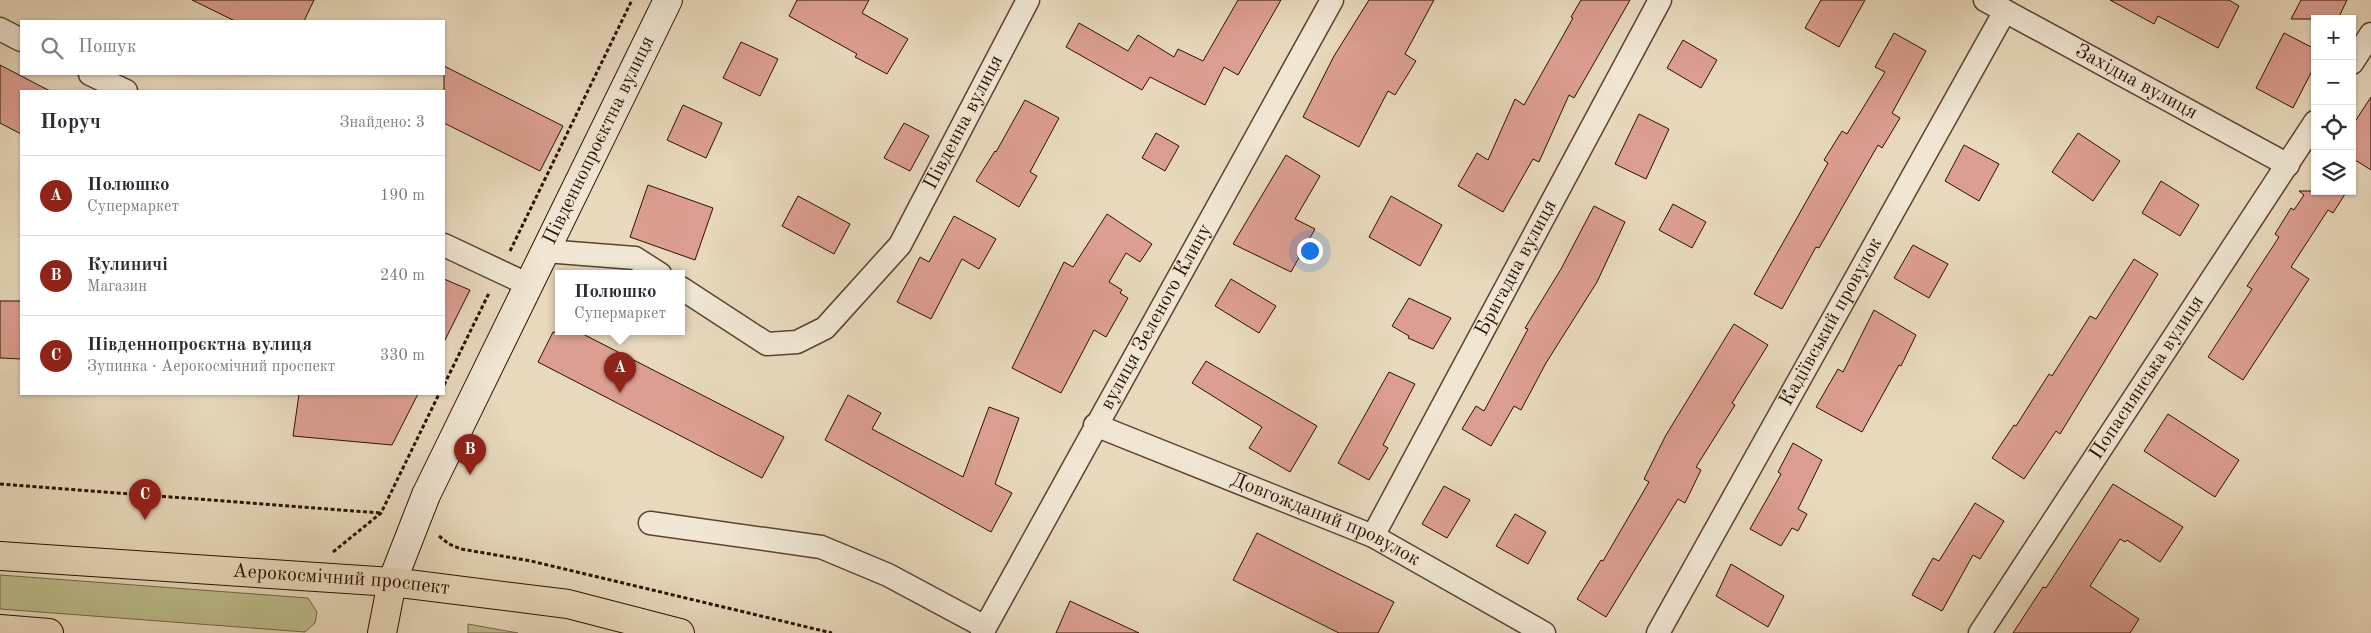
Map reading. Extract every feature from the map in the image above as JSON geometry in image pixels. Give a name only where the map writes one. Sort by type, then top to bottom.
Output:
[{"type":"main road","name":"Південнопроєктна вулиця","points":[[392,582],[426,495],[668,0]]},
{"type":"main road","name":"Аерокосмічний проспект","points":[[0,556],[392,582],[568,604],[680,633]]},
{"type":"main road","points":[[382,633],[392,582]]},
{"type":"main road","points":[[0,629],[49,633]]},
{"type":"street","name":"Південна вулиця","points":[[685,291],[767,344],[797,342],[825,328],[900,245],[1028,0]]},
{"type":"street","name":"вулиця Зеленого Клину","points":[[983,630],[1332,0]]},
{"type":"street","name":"Бригадна вулиця","points":[[1373,536],[1660,0]]},
{"type":"street","name":"Західна вулиця","points":[[1984,0],[2288,164]]},
{"type":"street","name":"Кадіївський провулок","points":[[1658,633],[2005,11]]},
{"type":"street","points":[[0,29],[20,39]]},
{"type":"street","points":[[2354,60],[2371,34]]},
{"type":"street","points":[[92,75],[124,90]]},
{"type":"street","name":"Попаснянська вулиця","points":[[1980,633],[2311,128]]},
{"type":"street","points":[[445,245],[529,285]]},
{"type":"street","points":[[545,251],[635,258],[654,270]]},
{"type":"street","name":"Довгожданий провулок","points":[[1095,425],[1373,536],[1544,633]]},
{"type":"street","points":[[650,523],[821,547],[888,575],[983,630]]},
{"type":"path","points":[[445,383],[632,0]]},
{"type":"path","points":[[329,555],[381,513],[440,395]]},
{"type":"path","points":[[0,484],[381,513]]},
{"type":"path","points":[[436,530],[439,537],[460,549],[530,561],[832,633]]},
{"type":"green space","points":[[0,575],[308,598],[317,612],[315,623],[305,632],[0,609]]},
{"type":"green space","points":[[468,624],[518,633],[468,633]]},
{"type":"building","points":[[192,0],[314,0],[304,20],[233,20]]},
{"type":"building","points":[[797,0],[869,0],[862,13],[908,39],[887,74],[855,57],[857,54],[789,16]]},
{"type":"building","points":[[1238,0],[1281,0],[1238,75],[1224,67],[1205,105],[1150,77],[1142,90],[1066,47],[1079,23],[1128,51],[1138,35],[1174,57],[1178,49],[1203,61]]},
{"type":"building","points":[[1369,0],[1434,0],[1405,54],[1416,61],[1395,95],[1388,91],[1359,147],[1303,117],[1334,56]]},
{"type":"building","points":[[1581,0],[1630,0],[1574,98],[1569,95],[1539,162],[1533,159],[1503,212],[1458,186],[1477,153],[1488,160],[1515,99],[1524,105],[1573,18],[1571,17]]},
{"type":"building","points":[[1821,0],[1865,0],[1839,47],[1805,28]]},
{"type":"building","points":[[2110,0],[2229,0],[2239,6],[2218,48],[2158,16],[2154,24]]},
{"type":"building","points":[[2301,0],[2347,0],[2340,15],[2311,15],[2311,19],[2291,19]]},
{"type":"building","points":[[1894,33],[1926,51],[1892,113],[1900,118],[1882,148],[1878,145],[1819,248],[1816,247],[1782,309],[1754,294],[1828,163],[1824,160],[1842,131],[1847,134],[1885,72],[1875,67]]},
{"type":"building","points":[[2284,33],[2311,47],[2311,73],[2293,108],[2256,88]]},
{"type":"building","points":[[1683,40],[1717,60],[1701,88],[1667,68]]},
{"type":"building","points":[[741,42],[778,59],[760,96],[723,78]]},
{"type":"building","points":[[0,65],[48,90],[20,90],[20,133],[0,123]]},
{"type":"building","points":[[445,67],[563,126],[540,171],[445,124]]},
{"type":"building","points":[[2371,97],[2371,170],[2356,161],[2356,120]]},
{"type":"building","points":[[1025,100],[1059,118],[1030,172],[1037,176],[1019,207],[976,181],[996,152]]},
{"type":"building","points":[[683,105],[722,123],[706,158],[667,140]]},
{"type":"building","points":[[1639,114],[1669,129],[1646,179],[1615,164]]},
{"type":"building","points":[[904,123],[929,136],[910,171],[884,158]]},
{"type":"building","points":[[1156,133],[1179,146],[1165,171],[1142,158]]},
{"type":"building","points":[[2078,133],[2120,161],[2093,201],[2052,172]]},
{"type":"building","points":[[1964,145],[1999,164],[1979,201],[1945,181]]},
{"type":"building","points":[[1286,155],[1320,176],[1295,219],[1315,229],[1291,272],[1233,244]]},
{"type":"building","points":[[2161,181],[2199,205],[2180,236],[2142,213]]},
{"type":"building","points":[[648,185],[713,208],[695,260],[630,237]]},
{"type":"building","points":[[2299,191],[2311,191],[2311,195],[2344,195],[2333,213],[2328,210],[2291,267],[2309,279],[2243,380],[2208,357],[2252,289],[2247,286],[2279,237],[2275,234],[2291,208],[2294,210],[2304,195]]},
{"type":"building","points":[[798,196],[850,224],[834,254],[782,226]]},
{"type":"building","points":[[1391,196],[1442,225],[1420,266],[1369,237]]},
{"type":"building","points":[[1673,204],[1706,222],[1692,248],[1659,230]]},
{"type":"building","points":[[1594,206],[1625,222],[1597,282],[1546,363],[1521,410],[1514,406],[1491,446],[1462,429],[1476,406],[1484,411],[1528,329],[1525,328],[1561,269]]},
{"type":"building","points":[[1107,214],[1152,244],[1140,262],[1126,253],[1109,282],[1122,290],[1120,293],[1128,298],[1106,337],[1094,330],[1061,393],[1012,368],[1064,262],[1073,267]]},
{"type":"building","points":[[954,216],[996,239],[979,269],[962,259],[931,319],[897,302],[920,257],[929,262]]},
{"type":"building","points":[[1913,245],[1948,264],[1929,298],[1894,278]]},
{"type":"building","points":[[2134,259],[2158,274],[2060,434],[2056,431],[2024,479],[1992,458],[2014,425],[2016,426],[2049,374],[2052,376],[2090,316],[2096,319]]},
{"type":"building","points":[[445,279],[470,290],[445,340]]},
{"type":"building","points":[[1231,279],[1276,306],[1259,333],[1215,306]]},
{"type":"building","points":[[1409,298],[1451,318],[1433,349],[1408,338],[1409,336],[1392,326]]},
{"type":"building","points":[[0,301],[20,301],[20,359],[0,358]]},
{"type":"building","points":[[1874,310],[1916,335],[1901,366],[1899,365],[1862,432],[1816,407],[1838,369],[1843,372]]},
{"type":"building","points":[[1734,324],[1768,345],[1732,403],[1735,405],[1696,467],[1701,470],[1685,503],[1678,499],[1606,617],[1577,599],[1601,560],[1603,561],[1649,482],[1644,479],[1666,435]]},
{"type":"building","points":[[553,332],[555,332],[555,335],[585,335],[784,437],[762,478],[538,362]]},
{"type":"building","points":[[1206,361],[1317,426],[1290,472],[1249,448],[1262,427],[1192,383]]},
{"type":"building","points":[[1389,372],[1415,384],[1383,445],[1388,448],[1369,480],[1338,463]]},
{"type":"building","points":[[299,395],[417,395],[392,445],[293,436]]},
{"type":"building","points":[[848,395],[881,413],[872,429],[963,477],[989,407],[1019,418],[995,484],[1012,493],[991,532],[825,440]]},
{"type":"building","points":[[2168,414],[2239,460],[2215,497],[2144,451]]},
{"type":"building","points":[[1793,443],[1822,460],[1798,509],[1807,514],[1798,531],[1792,528],[1781,546],[1750,529],[1781,474],[1778,472]]},
{"type":"building","points":[[2113,484],[2183,527],[2160,562],[2127,540],[2125,542],[2120,539],[2090,586],[2139,619],[2130,633],[2013,633],[2043,587],[2046,588]]},
{"type":"building","points":[[1444,486],[1470,500],[1447,538],[1422,524]]},
{"type":"building","points":[[1975,503],[2004,521],[1980,559],[1973,555],[1942,611],[1912,595],[1933,558],[1939,561]]},
{"type":"building","points":[[1515,514],[1546,532],[1528,564],[1496,546]]},
{"type":"building","points":[[1257,533],[1394,602],[1378,633],[1339,633],[1233,580]]},
{"type":"building","points":[[1731,564],[1784,596],[1768,627],[1716,596]]},
{"type":"building","points":[[1070,601],[1139,633],[1056,633]]},
{"type":"place","name":"Полюшко","points":[[620,393]]},
{"type":"place","name":"Кулиничі","points":[[470,475]]},
{"type":"place","name":"Південнопроєктна вулиця","points":[[145,520]]}]
